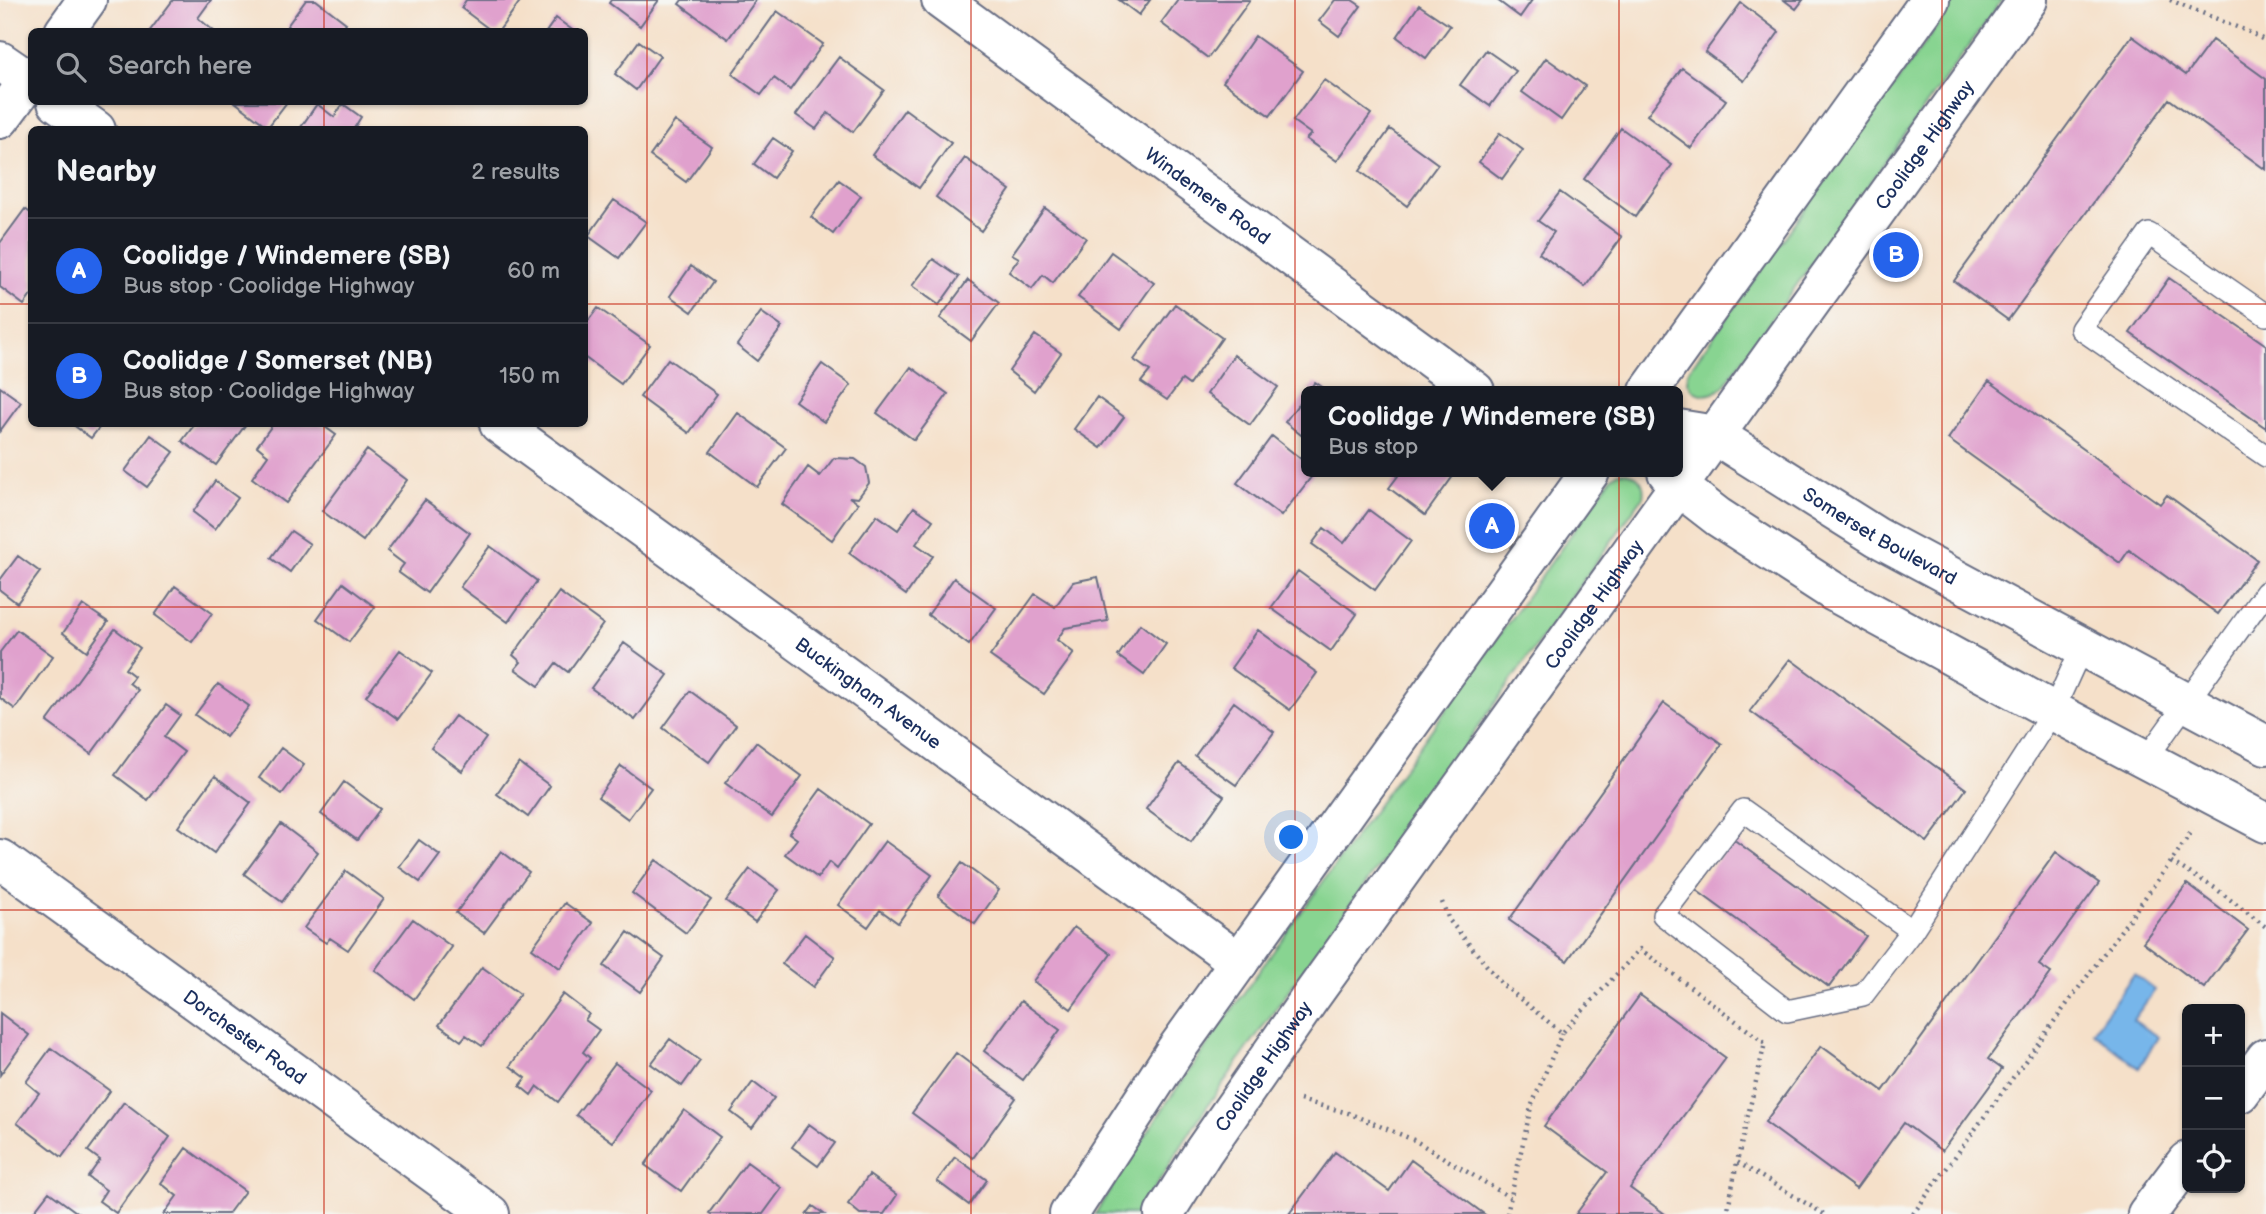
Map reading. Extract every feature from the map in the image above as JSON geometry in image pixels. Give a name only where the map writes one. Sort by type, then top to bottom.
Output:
[{"type":"street","points":[[67,28],[87,0]]},
{"type":"street","name":"Windemere Road","points":[[941,0],[1468,386]]},
{"type":"street","points":[[1653,386],[1930,0]]},
{"type":"street","name":"Coolidge Highway","points":[[1683,468],[1715,435],[2028,0]]},
{"type":"street","points":[[0,120],[28,83]]},
{"type":"street","points":[[63,105],[91,126]]},
{"type":"street","name":"Buckingham Avenue","points":[[503,427],[1239,962]]},
{"type":"street","name":"Somerset Boulevard","points":[[1683,430],[1715,435],[1877,537],[2266,745]]},
{"type":"street","points":[[1069,1214],[1175,1051],[1585,477]]},
{"type":"street","points":[[1672,479],[1718,517],[1834,592],[2053,711],[2266,822]]},
{"type":"street","name":"Coolidge Highway","points":[[1164,1214],[1203,1152],[1672,479]]},
{"type":"street","name":"Dorchester Road","points":[[0,859],[491,1214]]},
{"type":"street","points":[[2245,1086],[2266,1058]]},
{"type":"street","points":[[2147,1214],[2182,1168]]},
{"type":"lane","points":[[2266,314],[2149,233],[2081,329],[2266,456]]},
{"type":"lane","points":[[2146,759],[2266,592]]},
{"type":"lane","points":[[1912,931],[1742,810],[1662,915],[1787,1011],[1863,995],[1912,931],[2053,711],[2082,647]]},
{"type":"path","points":[[2171,0],[2266,41]]},
{"type":"path","points":[[1913,1214],[2171,862],[2197,822]]},
{"type":"path","points":[[2171,862],[2215,888],[2266,927]]},
{"type":"path","points":[[1442,902],[1449,920],[1502,984],[1562,1033]]},
{"type":"path","points":[[1507,1214],[1531,1107],[1562,1033],[1640,949],[1765,1043],[1727,1214]]},
{"type":"path","points":[[1300,1100],[1348,1113],[1414,1140],[1511,1198]]},
{"type":"path","points":[[1737,1162],[1824,1214]]},
{"type":"green space","points":[[1956,0],[2002,0],[1723,387],[1710,394],[1698,393],[1690,384],[1689,370]]},
{"type":"green space","points":[[1612,477],[1639,479],[1643,487],[1643,497],[1252,1042],[1203,1112],[1138,1214],[1095,1214],[1166,1104]]},
{"type":"water","points":[[2134,974],[2155,990],[2133,1020],[2158,1037],[2139,1068],[2093,1032]]},
{"type":"building","points":[[173,0],[211,0],[198,18],[210,28],[152,28]]},
{"type":"building","points":[[306,0],[316,0],[346,23],[343,28],[287,26]]},
{"type":"building","points":[[466,0],[521,0],[501,28],[488,28],[461,8]]},
{"type":"building","points":[[611,0],[659,0],[640,26],[609,3]]},
{"type":"building","points":[[682,0],[756,0],[728,39],[679,4]]},
{"type":"building","points":[[1119,0],[1150,0],[1139,15]]},
{"type":"building","points":[[1178,0],[1250,0],[1208,58],[1161,23]]},
{"type":"building","points":[[1335,0],[1352,0],[1361,6],[1339,36],[1319,21]]},
{"type":"building","points":[[1497,0],[1532,0],[1520,17]]},
{"type":"building","points":[[1784,0],[1803,0],[1796,9]]},
{"type":"building","points":[[1741,3],[1779,32],[1744,81],[1705,52]]},
{"type":"building","points":[[1419,5],[1450,26],[1426,58],[1397,37]]},
{"type":"building","points":[[777,11],[823,44],[790,90],[774,78],[761,95],[732,74]]},
{"type":"building","points":[[556,18],[570,28],[549,28]]},
{"type":"building","points":[[1255,36],[1303,71],[1270,116],[1223,82]]},
{"type":"building","points":[[2132,36],[2186,75],[2212,40],[2266,79],[2266,170],[2169,99],[2008,320],[1954,281]]},
{"type":"building","points":[[639,41],[660,56],[636,90],[615,74]]},
{"type":"building","points":[[1486,50],[1516,71],[1490,106],[1460,85]]},
{"type":"building","points":[[839,57],[884,90],[853,132],[828,113],[816,129],[796,115]]},
{"type":"building","points":[[1546,58],[1585,86],[1561,120],[1522,92]]},
{"type":"building","points":[[1682,68],[1726,100],[1691,148],[1647,115]]},
{"type":"building","points":[[1324,80],[1371,114],[1337,161],[1306,139],[1311,134],[1293,121]]},
{"type":"building","points":[[239,105],[285,105],[267,126]]},
{"type":"building","points":[[316,105],[334,117],[344,105],[361,117],[355,126],[302,126]]},
{"type":"building","points":[[905,109],[951,143],[919,188],[872,155]]},
{"type":"building","points":[[675,121],[712,147],[686,182],[650,156]]},
{"type":"building","points":[[1621,128],[1672,165],[1635,217],[1584,179]]},
{"type":"building","points":[[1390,129],[1438,164],[1407,206],[1360,171]]},
{"type":"building","points":[[1500,133],[1523,150],[1502,179],[1479,162]]},
{"type":"building","points":[[773,138],[792,151],[773,178],[754,164]]},
{"type":"building","points":[[965,158],[1010,190],[981,231],[936,197]]},
{"type":"building","points":[[839,180],[861,196],[833,234],[811,217]]},
{"type":"building","points":[[1560,192],[1622,237],[1585,287],[1539,253],[1554,232],[1538,221]]},
{"type":"building","points":[[614,200],[646,222],[619,258],[588,236]]},
{"type":"building","points":[[1045,208],[1086,238],[1053,283],[1043,275],[1032,289],[1009,272],[1019,258],[1012,254]]},
{"type":"building","points":[[25,209],[28,211],[28,300],[24,305],[0,287],[0,243]]},
{"type":"building","points":[[1111,252],[1154,283],[1121,329],[1078,297]]},
{"type":"building","points":[[933,259],[959,277],[939,305],[912,286]]},
{"type":"building","points":[[691,266],[713,282],[692,312],[670,296]]},
{"type":"building","points":[[2169,278],[2266,345],[2266,428],[2130,333]]},
{"type":"building","points":[[968,280],[999,303],[971,341],[940,318]]},
{"type":"building","points":[[1175,304],[1222,338],[1189,385],[1182,380],[1167,400],[1141,382],[1150,371],[1134,360]]},
{"type":"building","points":[[598,308],[650,345],[621,384],[588,360],[588,321]]},
{"type":"building","points":[[761,312],[782,327],[757,361],[737,345]]},
{"type":"building","points":[[1035,335],[1061,353],[1034,391],[1009,371]]},
{"type":"building","points":[[1234,355],[1278,387],[1250,425],[1207,394]]},
{"type":"building","points":[[668,359],[717,394],[689,433],[640,397]]},
{"type":"building","points":[[822,364],[851,385],[824,422],[795,401]]},
{"type":"building","points":[[911,367],[948,394],[914,440],[877,413]]},
{"type":"building","points":[[1989,381],[2160,504],[2167,495],[2257,560],[2218,614],[2129,550],[2120,563],[1948,439]]},
{"type":"building","points":[[0,387],[21,402],[0,431]]},
{"type":"building","points":[[1097,397],[1124,417],[1101,448],[1074,429]]},
{"type":"building","points":[[1301,401],[1301,435],[1285,422]]},
{"type":"building","points":[[738,413],[786,448],[757,487],[710,452]]},
{"type":"building","points":[[76,427],[100,427],[91,438]]},
{"type":"building","points":[[193,427],[244,427],[216,465],[182,441]]},
{"type":"building","points":[[271,427],[325,427],[336,435],[286,503],[252,478],[268,455],[257,446]]},
{"type":"building","points":[[151,435],[174,452],[147,487],[125,471]]},
{"type":"building","points":[[1272,436],[1301,459],[1301,477],[1311,477],[1281,516],[1237,483]]},
{"type":"building","points":[[367,450],[407,480],[363,541],[322,511]]},
{"type":"building","points":[[834,458],[855,459],[866,467],[869,483],[858,498],[849,497],[858,503],[832,540],[782,504],[808,467],[820,476]]},
{"type":"building","points":[[1397,477],[1452,477],[1425,515],[1389,488]]},
{"type":"building","points":[[215,481],[238,498],[215,529],[193,512]]},
{"type":"building","points":[[425,500],[470,533],[427,593],[398,572],[404,564],[387,551]]},
{"type":"building","points":[[914,507],[933,520],[916,544],[933,556],[906,595],[849,553],[877,515],[898,530]]},
{"type":"building","points":[[1369,510],[1411,541],[1375,590],[1312,544],[1324,528],[1344,543]]},
{"type":"building","points":[[291,531],[310,544],[290,572],[271,558]]},
{"type":"building","points":[[490,546],[537,581],[508,622],[460,587]]},
{"type":"building","points":[[18,556],[40,572],[17,603],[0,590],[0,580]]},
{"type":"building","points":[[1298,571],[1357,614],[1331,651],[1271,608]]},
{"type":"building","points":[[1098,577],[1108,621],[1065,628],[1057,640],[1074,653],[1044,694],[990,656],[1035,594],[1055,607],[1073,582]]},
{"type":"building","points":[[954,578],[996,608],[969,645],[928,615]]},
{"type":"building","points":[[343,583],[375,607],[349,642],[317,619]]},
{"type":"building","points":[[175,586],[212,613],[192,642],[155,615]]},
{"type":"building","points":[[559,592],[603,624],[568,672],[556,663],[539,686],[515,669],[521,662],[513,655]]},
{"type":"building","points":[[83,605],[108,622],[87,651],[63,633]]},
{"type":"building","points":[[1140,624],[1166,644],[1144,675],[1118,656]]},
{"type":"building","points":[[115,629],[140,648],[125,669],[134,676],[129,683],[138,690],[91,754],[47,722]]},
{"type":"building","points":[[17,630],[53,656],[15,709],[0,698],[0,652]]},
{"type":"building","points":[[1258,630],[1317,673],[1290,710],[1231,668]]},
{"type":"building","points":[[624,643],[668,675],[635,720],[591,688]]},
{"type":"building","points":[[400,650],[432,673],[398,719],[366,696]]},
{"type":"building","points":[[1790,659],[1966,789],[1927,842],[1750,711]]},
{"type":"building","points":[[218,684],[249,706],[226,737],[195,715]]},
{"type":"building","points":[[690,691],[736,725],[709,762],[663,728]]},
{"type":"building","points":[[1234,702],[1274,732],[1236,785],[1195,756]]},
{"type":"building","points":[[1664,703],[1722,744],[1567,961],[1509,920]]},
{"type":"building","points":[[166,705],[180,715],[164,737],[184,752],[148,800],[115,775]]},
{"type":"building","points":[[455,716],[486,738],[462,771],[431,748]]},
{"type":"building","points":[[756,742],[802,776],[772,817],[725,783]]},
{"type":"building","points":[[281,748],[304,765],[282,794],[259,778]]},
{"type":"building","points":[[519,763],[550,786],[528,817],[497,794]]},
{"type":"building","points":[[1179,763],[1224,796],[1191,842],[1146,809]]},
{"type":"building","points":[[621,766],[651,788],[628,819],[598,797]]},
{"type":"building","points":[[215,776],[251,803],[214,853],[178,827]]},
{"type":"building","points":[[344,782],[380,809],[357,840],[321,814]]},
{"type":"building","points":[[821,789],[869,824],[837,869],[829,862],[818,878],[785,854],[797,839],[789,833]]},
{"type":"building","points":[[281,824],[318,852],[282,902],[244,874]]},
{"type":"building","points":[[1733,839],[1866,936],[1829,987],[1696,890]]},
{"type":"building","points":[[419,840],[440,855],[420,882],[399,867]]},
{"type":"building","points":[[885,841],[932,875],[898,923],[880,910],[868,927],[838,905]]},
{"type":"building","points":[[501,851],[529,872],[484,933],[456,913]]},
{"type":"building","points":[[2056,852],[2099,883],[2039,965],[2051,973],[1988,1059],[2002,1069],[1942,1151],[1904,1123],[1856,1189],[1765,1122],[1821,1046],[1883,1091]]},
{"type":"building","points":[[656,860],[711,900],[686,933],[632,893]]},
{"type":"building","points":[[962,863],[999,890],[975,924],[938,896]]},
{"type":"building","points":[[750,869],[779,890],[755,922],[726,901]]},
{"type":"building","points":[[346,871],[384,899],[348,950],[330,938],[326,943],[304,928]]},
{"type":"building","points":[[2187,884],[2248,930],[2204,988],[2143,942]]},
{"type":"building","points":[[565,903],[593,923],[560,968],[532,948]]},
{"type":"building","points":[[413,919],[452,947],[414,999],[375,970]]},
{"type":"building","points":[[1074,927],[1111,954],[1071,1009],[1033,981]]},
{"type":"building","points":[[628,932],[664,958],[640,992],[604,966]]},
{"type":"building","points":[[805,934],[835,957],[813,987],[782,964]]},
{"type":"building","points":[[482,967],[520,994],[482,1046],[466,1035],[461,1041],[439,1025]]},
{"type":"building","points":[[563,994],[589,1014],[585,1020],[599,1030],[583,1052],[590,1058],[558,1102],[537,1086],[531,1095],[520,1086],[526,1078],[510,1066]]},
{"type":"building","points":[[1640,995],[1726,1058],[1630,1188],[1665,1214],[1576,1214],[1607,1172],[1544,1126]]},
{"type":"building","points":[[1021,1001],[1060,1030],[1023,1080],[984,1051]]},
{"type":"building","points":[[0,1013],[29,1035],[0,1075]]},
{"type":"building","points":[[670,1039],[700,1061],[682,1086],[651,1064]]},
{"type":"building","points":[[51,1048],[110,1091],[62,1157],[17,1123],[39,1093],[26,1082]]},
{"type":"building","points":[[956,1053],[1016,1098],[973,1158],[912,1113]]},
{"type":"building","points":[[615,1063],[651,1090],[613,1142],[576,1115]]},
{"type":"building","points":[[753,1082],[774,1098],[752,1128],[731,1112]]},
{"type":"building","points":[[124,1102],[170,1137],[116,1213],[99,1201],[106,1190],[88,1177],[100,1160],[88,1151]]},
{"type":"building","points":[[684,1110],[720,1137],[681,1191],[645,1165]]},
{"type":"building","points":[[809,1124],[835,1143],[818,1166],[792,1147]]},
{"type":"building","points":[[186,1148],[245,1191],[228,1214],[164,1214],[177,1196],[161,1183]]},
{"type":"building","points":[[1335,1152],[1389,1191],[1411,1160],[1484,1214],[1289,1214]]},
{"type":"building","points":[[955,1157],[987,1180],[969,1205],[937,1181]]},
{"type":"building","points":[[747,1162],[782,1188],[763,1214],[709,1213]]},
{"type":"building","points":[[869,1175],[897,1195],[884,1214],[860,1214],[848,1204]]},
{"type":"building","points":[[49,1192],[79,1214],[32,1214]]},
{"type":"building","points":[[813,1206],[824,1214],[807,1214]]},
{"type":"place","name":"Coolidge / Somerset (NB)","points":[[1896,255]]},
{"type":"place","name":"Coolidge / Windemere (SB)","points":[[1492,526]]}]
